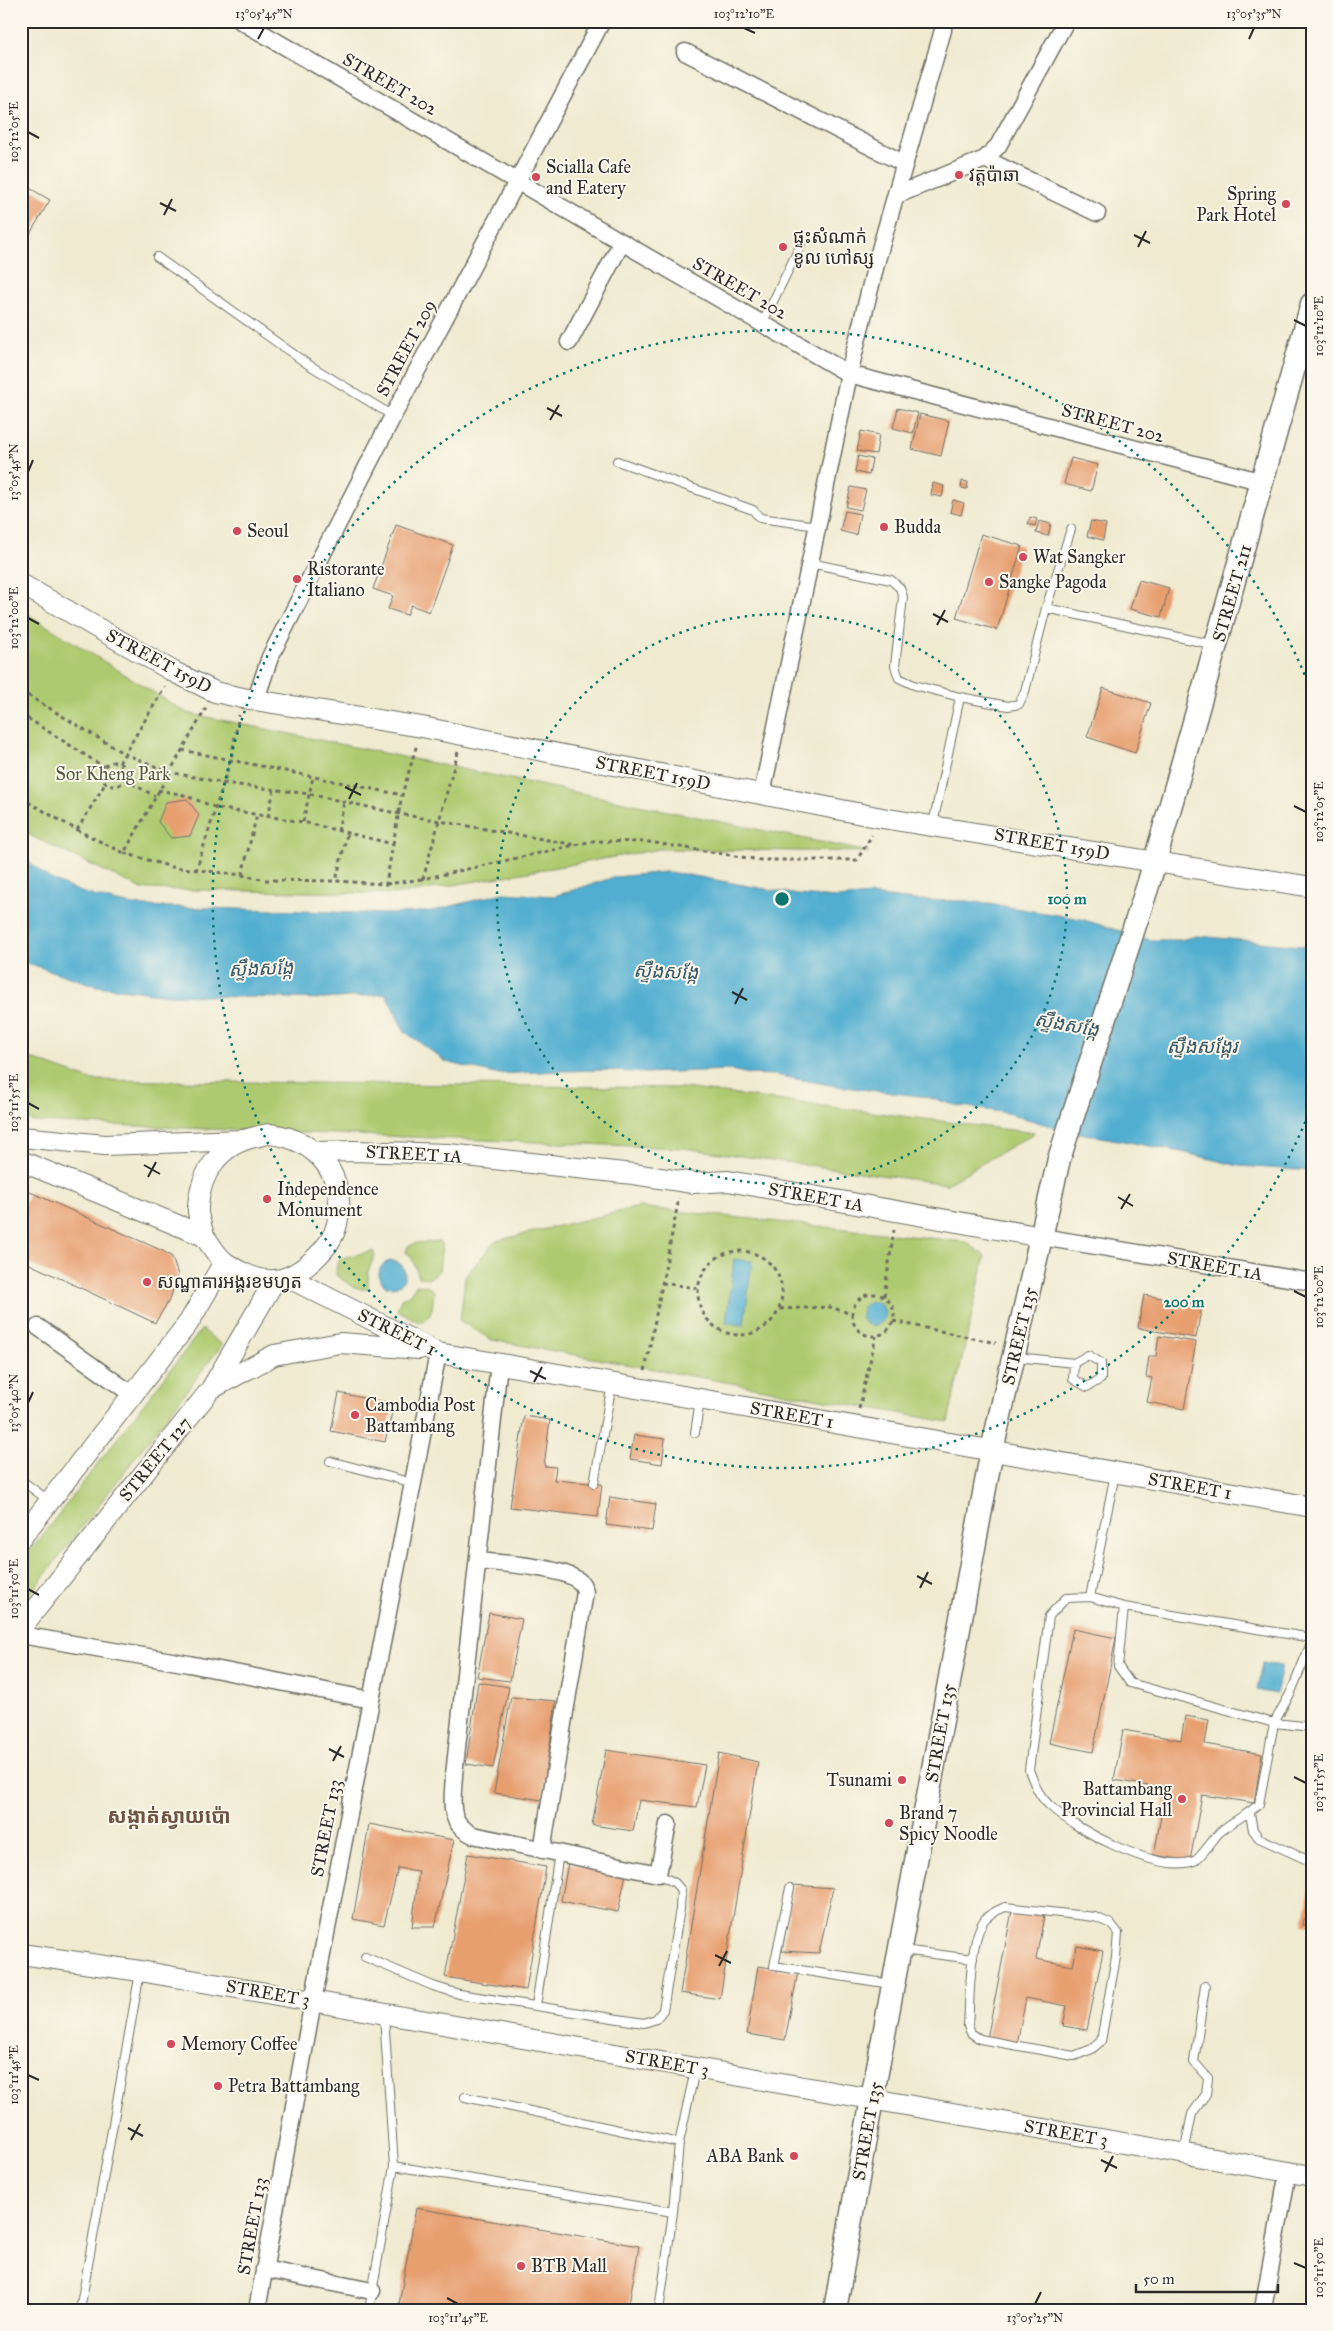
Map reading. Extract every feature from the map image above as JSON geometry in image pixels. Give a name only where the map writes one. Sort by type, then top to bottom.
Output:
[{"type":"main road","name":"STREET 211","points":[[1059,1159],[1152,872],[1312,304]]},
{"type":"main road","name":"STREET 135","points":[[836,2310],[872,2099],[992,1450],[1059,1159]]},
{"type":"street","name":"STREET 202","points":[[241,21],[849,374],[1263,482]]},
{"type":"street","name":"STREET 209","points":[[249,699],[393,416],[602,21]]},
{"type":"street","points":[[762,794],[849,374],[877,260],[943,30],[943,21]]},
{"type":"street","points":[[897,195],[985,159],[998,146],[1066,21]]},
{"type":"street","points":[[685,52],[905,164]]},
{"type":"street","points":[[985,159],[1097,213]]},
{"type":"street","points":[[569,342],[622,242]]},
{"type":"street","name":"STREET 159D","points":[[22,587],[174,672],[215,692],[422,727],[882,818],[933,824],[1152,872],[1312,887]]},
{"type":"street","points":[[21,1137],[105,1145],[242,1140],[268,1134],[294,1138],[317,1152],[333,1173],[340,1199],[337,1226],[325,1249],[305,1267],[281,1279],[260,1278],[224,1262],[204,1236],[198,1208],[202,1180],[218,1156],[242,1140]]},
{"type":"street","name":"STREET 1A","points":[[317,1152],[354,1150],[448,1154],[633,1174],[692,1183],[728,1181],[896,1212],[1312,1282]]},
{"type":"street","points":[[21,1161],[204,1236]]},
{"type":"street","points":[[21,1538],[189,1322],[224,1262]]},
{"type":"street","name":"STREET 1","points":[[281,1279],[434,1351],[1312,1507]]},
{"type":"street","name":"STREET 127","points":[[21,1628],[212,1389],[281,1279]]},
{"type":"street","points":[[38,1327],[133,1395]]},
{"type":"street","points":[[212,1389],[274,1356],[340,1343],[434,1351]]},
{"type":"street","name":"STREET 133","points":[[257,2310],[313,2001],[413,1483],[434,1351]]},
{"type":"street","points":[[499,1364],[454,1775],[452,1805],[455,1820],[462,1830],[473,1835],[658,1874],[668,1824]]},
{"type":"street","points":[[478,1560],[548,1569],[565,1574],[574,1577],[582,1583],[584,1592],[542,1850]]},
{"type":"street","points":[[21,1635],[189,1664],[371,1700]]},
{"type":"street","name":"STREET 3","points":[[21,1954],[140,1971],[1312,2176]]},
{"type":"street","points":[[1264,2303],[1288,2172]]},
{"type":"street","points":[[264,2269],[372,2292]]},
{"type":"lane","points":[[762,324],[801,244]]},
{"type":"lane","points":[[156,257],[299,358],[393,416]]},
{"type":"lane","points":[[617,461],[753,510],[760,518],[817,526]]},
{"type":"lane","points":[[810,563],[890,580],[900,588],[903,597],[895,666],[899,678],[914,685],[960,698],[1008,706],[1019,704],[1025,691],[1046,608],[1072,530]]},
{"type":"lane","points":[[1046,608],[1217,645]]},
{"type":"lane","points":[[933,824],[960,698]]},
{"type":"lane","points":[[1015,1352],[1074,1363],[1088,1355],[1101,1363],[1101,1379],[1087,1387],[1080,1383],[1074,1379],[1074,1363]]},
{"type":"lane","points":[[594,1483],[612,1384]]},
{"type":"lane","points":[[695,1433],[700,1399]]},
{"type":"lane","points":[[330,1461],[413,1483]]},
{"type":"lane","points":[[1090,1597],[1115,1472]]},
{"type":"lane","points":[[21,1480],[50,1502]]},
{"type":"lane","points":[[1090,1597],[1124,1607],[1312,1640],[1291,1692],[1274,1723],[1259,1804],[1250,1814],[1221,1831],[1196,1860],[1180,1864],[1113,1847],[1074,1826],[1048,1805],[1037,1791],[1028,1770],[1049,1616],[1066,1598],[1090,1597]]},
{"type":"lane","points":[[1124,1607],[1118,1666],[1130,1683],[1274,1723],[1312,1727]]},
{"type":"lane","points":[[1250,1814],[1253,1830],[1259,1838],[1312,1862]]},
{"type":"lane","points":[[536,2006],[559,1854]]},
{"type":"lane","points":[[364,1957],[433,1986],[459,1994],[644,2023],[656,2019],[663,2010],[680,1909],[681,1890],[675,1883],[658,1874]]},
{"type":"lane","points":[[790,1888],[774,1966],[893,1985]]},
{"type":"lane","points":[[1005,1907],[1095,1917],[1111,1924],[1118,1933],[1116,1957],[1101,2041],[1092,2049],[1074,2056],[980,2039],[971,2033],[968,2026],[973,1959],[980,1928],[993,1912],[1005,1907]]},
{"type":"lane","points":[[900,1950],[973,1959]]},
{"type":"lane","points":[[80,2310],[140,1971]]},
{"type":"lane","points":[[1184,2153],[1192,2114],[1206,2094],[1208,2078],[1194,2062],[1205,1986]]},
{"type":"lane","points":[[369,2310],[394,2166],[383,2014]]},
{"type":"lane","points":[[658,2310],[673,2212],[679,2143],[696,2068]]},
{"type":"lane","points":[[465,2096],[679,2143]]},
{"type":"lane","points":[[394,2166],[673,2212]]},
{"type":"path","points":[[119,763],[123,753],[174,672]]},
{"type":"path","points":[[21,691],[123,753],[169,772],[224,783],[309,794],[400,814],[579,846]]},
{"type":"path","points":[[124,853],[215,692]]},
{"type":"path","points":[[196,871],[217,808],[249,699]]},
{"type":"path","points":[[21,714],[104,767]]},
{"type":"path","points":[[386,884],[402,795],[422,727]]},
{"type":"path","points":[[423,880],[463,735]]},
{"type":"path","points":[[182,750],[402,795]]},
{"type":"path","points":[[105,784],[101,774],[104,767],[110,762],[119,763],[125,769],[125,780]]},
{"type":"path","points":[[303,822],[313,777]]},
{"type":"path","points":[[105,784],[116,786],[125,780]]},
{"type":"path","points":[[125,780],[155,796]]},
{"type":"path","points":[[77,830],[105,784]]},
{"type":"path","points":[[268,816],[274,789]]},
{"type":"path","points":[[158,790],[184,795],[217,808],[303,822],[393,844]]},
{"type":"path","points":[[21,798],[77,830],[124,853],[163,865],[196,871],[242,875],[265,880],[386,884],[423,880],[579,846],[593,841],[649,842],[760,860],[857,860],[882,818]]},
{"type":"path","points":[[338,832],[344,802]]},
{"type":"path","points":[[242,875],[257,814]]},
{"type":"path","points":[[336,881],[348,834]]},
{"type":"path","points":[[641,1389],[680,1193]]},
{"type":"path","points":[[884,1296],[896,1212]]},
{"type":"path","points":[[734,1251],[749,1251],[770,1262],[778,1274],[783,1294],[780,1308],[771,1323],[759,1332],[735,1336],[714,1328],[704,1317],[698,1303],[698,1288],[706,1267],[717,1257],[734,1251]]},
{"type":"path","points":[[662,1283],[698,1288]]},
{"type":"path","points":[[877,1294],[884,1296],[893,1307],[893,1321],[888,1330],[876,1336],[868,1335],[857,1327],[852,1314],[854,1306],[863,1297],[877,1294]]},
{"type":"path","points":[[780,1308],[830,1307],[852,1314]]},
{"type":"path","points":[[893,1321],[1015,1352]]},
{"type":"path","points":[[856,1426],[876,1336]]},
{"type":"green space","name":"Sor Kheng Park","points":[[21,610],[187,713],[869,852],[660,849],[402,894],[142,889],[21,831]]},
{"type":"green space","points":[[21,1055],[91,1080],[684,1088],[1034,1133],[947,1184],[683,1148],[33,1122],[21,1116]]},
{"type":"green space","points":[[639,1207],[966,1242],[985,1256],[948,1422],[492,1340],[460,1321],[465,1277],[495,1241]]},
{"type":"green space","points":[[439,1241],[442,1244],[439,1271],[430,1278],[419,1277],[412,1258],[406,1252],[408,1246],[417,1243]]},
{"type":"green space","points":[[373,1251],[375,1255],[368,1271],[368,1289],[355,1287],[336,1275],[337,1264],[341,1258]]},
{"type":"green space","points":[[416,1285],[427,1286],[434,1291],[433,1305],[430,1313],[421,1323],[397,1310],[401,1299],[410,1294]]},
{"type":"green space","points":[[202,1329],[222,1345],[21,1606],[21,1563]]},
{"type":"water","name":"ស្ទឹងសង្កែរ","points":[[21,857],[49,878],[70,888],[108,900],[145,906],[391,914],[432,911],[503,893],[554,896],[615,877],[665,872],[798,895],[837,898],[871,895],[914,900],[968,901],[1081,919],[1150,940],[1180,940],[1197,936],[1312,947],[1312,1171],[1239,1166],[1182,1152],[1064,1130],[1007,1113],[955,1105],[927,1097],[836,1086],[775,1075],[749,1074],[731,1070],[645,1073],[604,1070],[495,1074],[446,1062],[404,1031],[386,994],[325,999],[169,995],[97,986],[21,961]]},
{"type":"water","points":[[734,1259],[752,1261],[744,1325],[726,1323]]},
{"type":"water","points":[[392,1261],[401,1265],[405,1274],[401,1283],[392,1287],[383,1283],[379,1274],[383,1265]]},
{"type":"water","points":[[873,1302],[882,1305],[885,1314],[882,1323],[873,1326],[864,1323],[861,1314],[864,1305]]},
{"type":"water","points":[[1262,1663],[1282,1666],[1276,1694],[1257,1690]]},
{"type":"building","points":[[21,183],[50,200],[21,249]]},
{"type":"building","points":[[898,408],[918,413],[913,433],[893,428]]},
{"type":"building","points":[[920,414],[949,421],[941,456],[912,449]]},
{"type":"building","points":[[861,431],[879,435],[876,454],[857,451]]},
{"type":"building","points":[[858,456],[872,459],[869,475],[855,472]]},
{"type":"building","points":[[1071,458],[1098,465],[1091,491],[1064,484]]},
{"type":"building","points":[[962,481],[968,482],[967,489],[961,488]]},
{"type":"building","points":[[933,483],[944,486],[942,497],[931,495]]},
{"type":"building","points":[[851,487],[866,490],[861,510],[846,507]]},
{"type":"building","points":[[953,500],[964,503],[961,515],[950,512]]},
{"type":"building","points":[[845,511],[860,514],[856,535],[840,531]]},
{"type":"building","points":[[1030,517],[1037,519],[1035,526],[1028,524]]},
{"type":"building","points":[[1039,521],[1051,524],[1048,536],[1036,533]]},
{"type":"building","points":[[1091,521],[1106,524],[1103,540],[1087,536]]},
{"type":"building","points":[[396,525],[453,545],[429,612],[411,605],[407,615],[388,609],[393,596],[373,589]]},
{"type":"building","name":"Sangke Pagoda","points":[[981,534],[1022,546],[997,630],[956,618]]},
{"type":"building","points":[[1139,580],[1169,588],[1161,617],[1130,609]]},
{"type":"building","points":[[1103,688],[1151,703],[1135,753],[1087,737]]},
{"type":"building","points":[[187,799],[199,815],[190,836],[171,838],[158,822],[166,802]]},
{"type":"building","points":[[30,1192],[163,1251],[172,1257],[178,1275],[170,1299],[155,1323],[21,1260],[21,1211]]},
{"type":"building","points":[[1144,1295],[1202,1305],[1196,1338],[1138,1328]]},
{"type":"building","points":[[1159,1336],[1196,1342],[1184,1409],[1147,1402],[1152,1378],[1146,1377],[1149,1356],[1156,1356]]},
{"type":"building","points":[[339,1393],[394,1404],[385,1442],[331,1431]]},
{"type":"building","points":[[524,1416],[550,1420],[544,1466],[556,1467],[554,1480],[602,1484],[598,1517],[510,1507]]},
{"type":"building","points":[[634,1435],[665,1439],[662,1464],[630,1459]]},
{"type":"building","points":[[610,1497],[656,1504],[652,1531],[606,1525]]},
{"type":"building","points":[[489,1613],[522,1619],[510,1681],[477,1677]]},
{"type":"building","points":[[1073,1629],[1116,1638],[1093,1752],[1049,1743]]},
{"type":"building","points":[[478,1682],[509,1687],[493,1768],[466,1764]]},
{"type":"building","points":[[511,1697],[556,1701],[542,1800],[494,1793]]},
{"type":"building","name":"Battambang Provincial Hall","points":[[1185,1716],[1209,1720],[1205,1744],[1262,1754],[1254,1803],[1202,1795],[1190,1861],[1154,1855],[1166,1789],[1114,1780],[1123,1730],[1181,1740]]},
{"type":"building","points":[[606,1750],[705,1765],[697,1807],[639,1800],[633,1831],[592,1825]]},
{"type":"building","points":[[719,1753],[758,1762],[720,1999],[680,1993]]},
{"type":"building","points":[[369,1824],[454,1840],[435,1927],[412,1927],[419,1871],[398,1868],[384,1925],[353,1919]]},
{"type":"building","points":[[468,1854],[546,1867],[526,1990],[445,1977]]},
{"type":"building","points":[[568,1863],[626,1874],[618,1912],[561,1901]]},
{"type":"building","points":[[1312,1881],[1312,1926],[1303,1925]]},
{"type":"building","points":[[793,1885],[833,1888],[819,1953],[782,1951]]},
{"type":"building","points":[[1012,1911],[1044,1916],[1036,1959],[1073,1966],[1077,1946],[1103,1951],[1087,2030],[1063,2026],[1067,2006],[1026,1998],[1017,2044],[987,2039]]},
{"type":"building","points":[[758,1966],[798,1972],[785,2040],[747,2034]]},
{"type":"building","name":"BTB Mall","points":[[416,2208],[639,2246],[628,2310],[398,2310]]},
{"type":"place","name":"វត្តប៉ាឆា","points":[[959,175]]},
{"type":"place","name":"Scialla Cafe and Eatery","points":[[536,177]]},
{"type":"place","name":"Spring Park Hotel","points":[[1286,204]]},
{"type":"place","name":"ផ្ទះសំណាក់ ខូល ហៅស្ស","points":[[783,247]]},
{"type":"place","name":"Budda","points":[[884,527]]},
{"type":"place","name":"Seoul","points":[[237,531]]},
{"type":"place","name":"Wat Sangker","points":[[1023,557]]},
{"type":"place","name":"Ristorante Italiano","points":[[297,579]]},
{"type":"place","name":"Sangke Pagoda","points":[[989,582]]},
{"type":"place","name":"Independence Monument","points":[[267,1199]]},
{"type":"place","name":"សណ្ឋាគារអង្គរខមហ្វត","points":[[147,1282]]},
{"type":"place","name":"Cambodia Post Battambang","points":[[355,1415]]},
{"type":"place","name":"Tsunami","points":[[902,1780]]},
{"type":"place","name":"Battambang Provincial Hall","points":[[1182,1799]]},
{"type":"place","name":"Brand 7 Spicy Noodle","points":[[889,1823]]},
{"type":"place","name":"Memory Coffee","points":[[171,2044]]},
{"type":"place","name":"Petra Battambang","points":[[218,2086]]},
{"type":"place","name":"ABA Bank","points":[[794,2156]]},
{"type":"place","name":"BTB Mall","points":[[521,2266]]},
{"type":"district","name":"សង្កាត់ស្វាយប៉ោ","points":[[169,1816]]},
{"type":"water label","name":"ស្ទឹងសង្កែ","points":[[261,968]]},
{"type":"water label","name":"ស្ទឹងសង្កែ","points":[[666,971]]},
{"type":"water label","name":"ស្ទឹងសង្កែ","points":[[1067,1024]]}]
